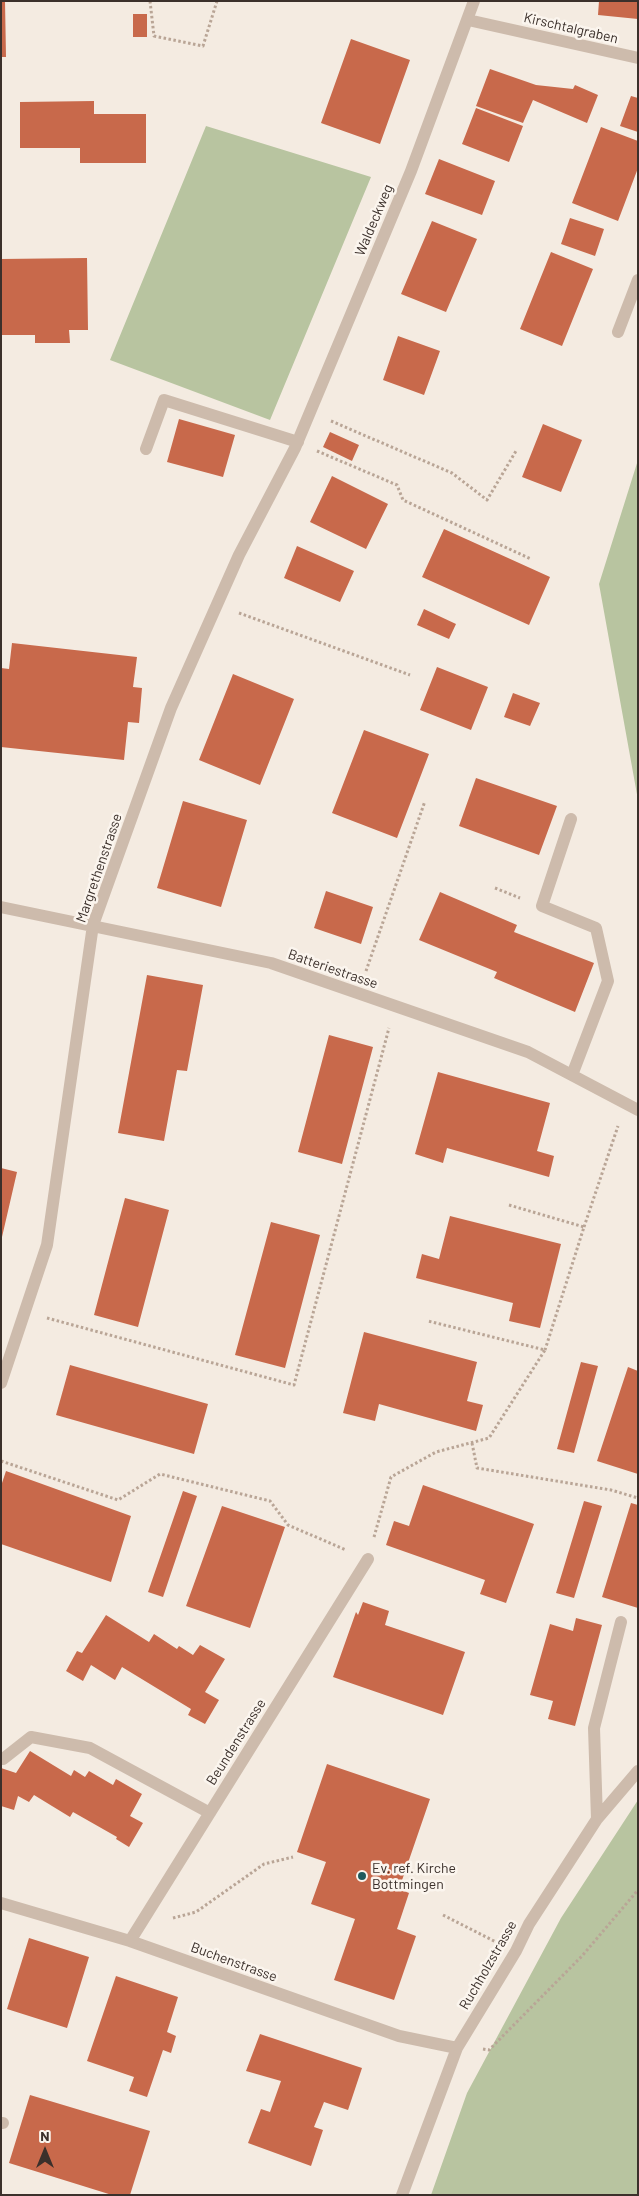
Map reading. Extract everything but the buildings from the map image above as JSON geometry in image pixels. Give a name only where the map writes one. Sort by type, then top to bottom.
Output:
[{"type":"street","name":"Waldeckweg","points":[[296,445],[411,171],[474,1]]},
{"type":"street","name":"Kirschtalgraben","points":[[468,20],[638,58]]},
{"type":"street","points":[[618,332],[638,280]]},
{"type":"street","points":[[146,449],[164,400],[296,445]]},
{"type":"street","name":"Margrethenstrasse","points":[[1,1383],[47,1245],[93,925],[171,708],[239,555],[296,445]]},
{"type":"street","points":[[571,819],[542,906],[596,928],[608,982],[572,1075]]},
{"type":"street","name":"Batteriestrasse","points":[[1,907],[271,963],[528,1052],[638,1110]]},
{"type":"street","name":"Beundenstrasse","points":[[130,1941],[368,1559]]},
{"type":"street","points":[[597,1819],[594,1728],[621,1622]]},
{"type":"street","points":[[3,1759],[31,1737],[90,1748],[210,1813]]},
{"type":"street","name":"Ruchholzstrasse","points":[[402,2195],[458,2048],[516,1952],[529,1924],[597,1819],[638,1771]]},
{"type":"street","name":"Buchenstrasse","points":[[1,1903],[130,1941],[398,2036],[458,2048]]},
{"type":"path","points":[[150,1],[154,36],[203,46],[218,1]]},
{"type":"path","points":[[310,412],[452,473],[486,500],[516,451]]},
{"type":"path","points":[[296,445],[397,485],[403,500],[532,559]]},
{"type":"path","points":[[217,605],[410,675]]},
{"type":"path","points":[[358,993],[425,802]]},
{"type":"path","points":[[26,1312],[294,1385],[395,1006]]},
{"type":"path","points":[[1,1461],[118,1500],[160,1474],[270,1501],[288,1525],[368,1559],[391,1477],[436,1452],[489,1438],[545,1350],[625,1103]]},
{"type":"path","points":[[509,1205],[584,1227]]},
{"type":"path","points":[[428,1321],[545,1350]]},
{"type":"path","points":[[472,1442],[477,1468],[611,1490],[638,1498]]},
{"type":"path","points":[[138,1927],[196,1912],[264,1864],[293,1857]]},
{"type":"path","points":[[458,2048],[489,2050],[582,1956],[638,1890]]},
{"type":"path","points":[[444,1915],[516,1952]]},
{"type":"green space","points":[[206,126],[371,177],[270,420],[110,360]]},
{"type":"green space","points":[[638,460],[638,800],[599,584]]},
{"type":"green space","points":[[638,1800],[638,2195],[431,2195],[467,2093],[561,1918]]},
{"type":"place","name":"Ev. ref. Kirche Bottmingen","points":[[362,1876]]}]
